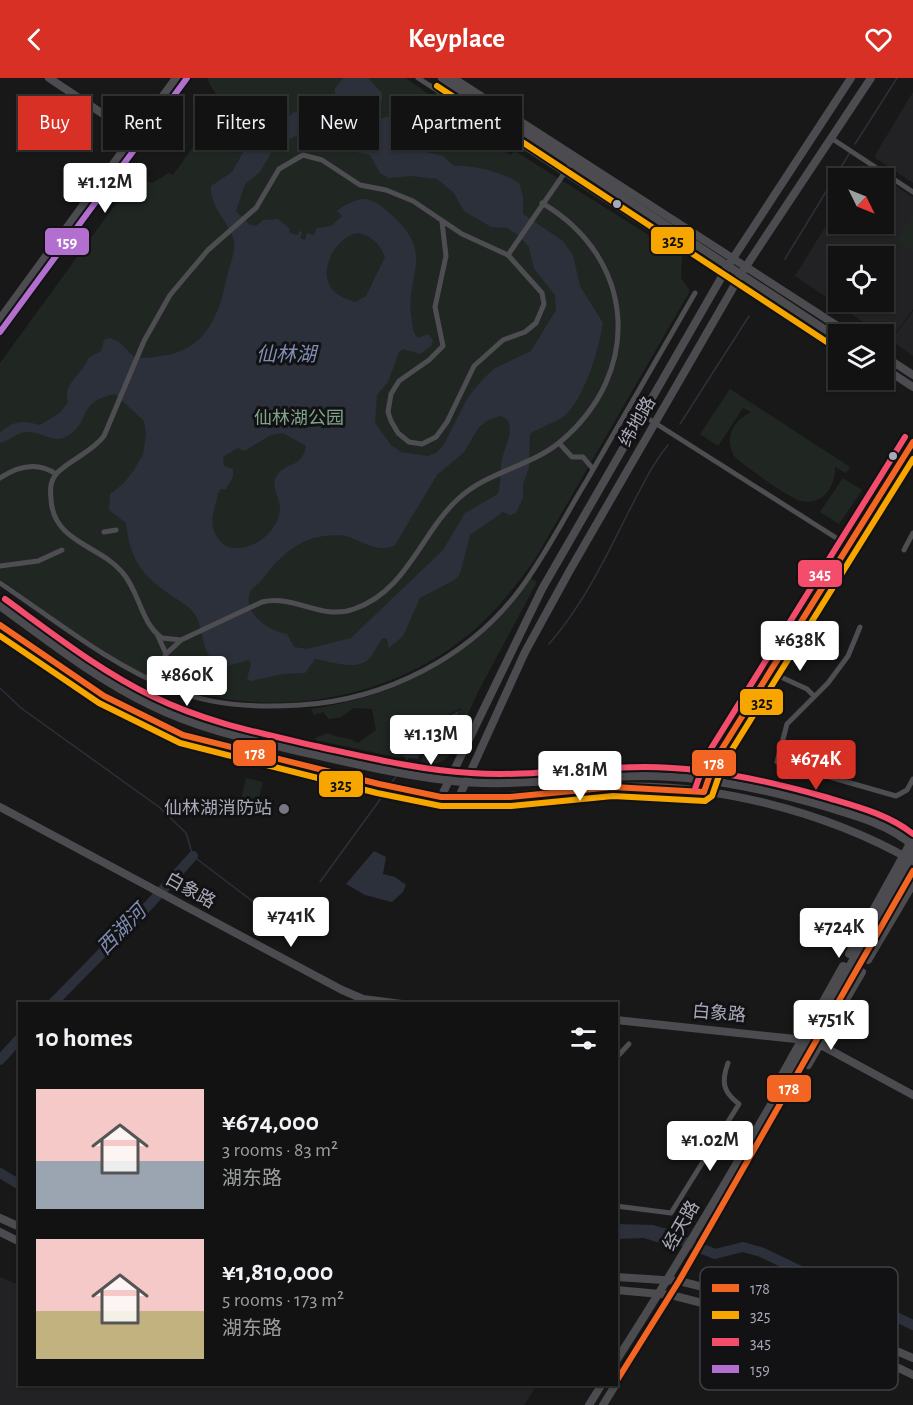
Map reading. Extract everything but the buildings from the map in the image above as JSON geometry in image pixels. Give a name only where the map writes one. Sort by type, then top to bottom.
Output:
[{"type":"main road","points":[[48,78],[103,114]]},
{"type":"main road","points":[[164,96],[176,78]]},
{"type":"main road","points":[[172,96],[187,78]]},
{"type":"main road","points":[[442,78],[730,262],[746,267],[834,324]]},
{"type":"main road","points":[[453,78],[730,262],[741,274],[828,331]]},
{"type":"main road","name":"纬地路","points":[[441,796],[542,589],[644,416],[730,262],[851,78]]},
{"type":"main road","name":"纬地路","points":[[459,797],[540,622],[741,274],[871,78]]},
{"type":"main road","points":[[0,319],[127,150]]},
{"type":"main road","points":[[0,332],[68,243],[129,150]]},
{"type":"main road","points":[[894,363],[913,375]]},
{"type":"main road","points":[[894,375],[913,387]]},
{"type":"main road","points":[[704,792],[706,779],[770,672],[912,448]]},
{"type":"main road","points":[[0,606],[76,661],[133,697],[188,722],[237,736],[411,776],[448,781],[644,776],[706,779],[817,804],[854,815],[912,842],[849,954],[858,957],[868,960],[913,884]]},
{"type":"main road","points":[[0,625],[80,681],[126,708],[183,735],[400,789],[441,796],[510,797],[613,787],[704,792],[770,806],[823,822],[913,861]]},
{"type":"main road","points":[[126,708],[133,697]]},
{"type":"main road","name":"白象路","points":[[0,807],[141,880],[342,990],[363,999],[386,1002]]},
{"type":"main road","name":"经天路","points":[[618,1381],[671,1295],[752,1153],[790,1078],[913,853]]},
{"type":"main road","name":"经天路","points":[[618,1358],[668,1281],[913,871]]},
{"type":"main road","points":[[852,969],[858,957]]},
{"type":"main road","points":[[744,1151],[843,966],[862,972],[752,1153]]},
{"type":"main road","name":"白象路","points":[[618,1020],[802,1039],[820,1044],[913,1095]]},
{"type":"main road","points":[[0,1218],[18,1226]]},
{"type":"main road","points":[[0,1232],[18,1241]]},
{"type":"main road","points":[[618,1277],[679,1281],[700,1286]]},
{"type":"main road","points":[[618,1290],[671,1295],[700,1301]]},
{"type":"main road","points":[[898,1351],[913,1358]]},
{"type":"main road","points":[[898,1368],[913,1375]]},
{"type":"main road","points":[[589,1405],[601,1386]]},
{"type":"main road","name":"经天路","points":[[603,1405],[615,1386]]},
{"type":"street","points":[[418,78],[687,253]]},
{"type":"street","points":[[831,138],[913,192]]},
{"type":"street","points":[[166,654],[121,570],[98,552],[75,540],[56,519],[50,495],[51,480],[98,444],[118,405],[157,315],[183,277],[262,201],[279,169],[303,155],[322,160],[360,185],[386,190],[413,201],[442,222],[508,255],[542,294],[544,304],[540,316],[525,332],[503,340],[474,366],[447,422],[436,438],[422,444],[409,442],[398,434],[391,421],[389,403],[391,394],[399,381],[429,360],[442,346],[435,307],[446,256],[442,222]]},
{"type":"street","points":[[508,255],[534,214],[572,162]]},
{"type":"street","points":[[154,682],[166,654],[181,640],[262,602],[278,598],[327,612],[354,610],[367,603],[399,578],[458,498],[498,472],[533,458],[559,443],[591,408],[603,391],[616,348],[619,318],[612,284],[592,246],[568,220],[542,203]]},
{"type":"street","points":[[0,583],[91,645],[154,682],[209,699],[258,707],[330,704],[402,681],[459,650],[502,610],[535,567],[695,293]]},
{"type":"street","points":[[644,416],[849,546]]},
{"type":"street","points":[[559,443],[572,457],[583,457],[593,469]]},
{"type":"street","points":[[0,478],[25,466],[40,466],[56,474]]},
{"type":"street","points":[[104,532],[116,530]]},
{"type":"street","points":[[904,550],[913,533]]},
{"type":"street","points":[[0,566],[38,561],[62,550]]},
{"type":"street","points":[[860,627],[848,656],[828,683],[787,724],[777,762],[896,796],[907,790],[913,779]]},
{"type":"street","points":[[156,634],[168,640],[181,640]]},
{"type":"street","points":[[770,672],[807,688],[814,696]]},
{"type":"street","points":[[618,1056],[629,1044]]},
{"type":"street","points":[[618,1206],[671,1212],[739,1104],[729,1096],[723,1086],[723,1076],[728,1063]]},
{"type":"shaded area","points":[[913,92],[913,183],[894,170],[894,168],[874,157]]},
{"type":"shaded area","points":[[894,185],[913,197],[913,309],[894,335],[894,324],[866,324],[848,312],[894,312],[894,246],[828,246],[828,298],[795,276],[828,222],[828,234],[894,234]]},
{"type":"shaded area","points":[[913,311],[913,356],[894,342],[894,336]]},
{"type":"shaded area","points":[[0,1277],[18,1285],[18,1386],[536,1386],[524,1405],[0,1405]]},
{"type":"green space","name":"仙林湖公园","points":[[207,78],[406,78],[428,94],[427,96],[391,96],[391,150],[503,150],[511,155],[515,151],[682,256],[681,278],[690,291],[534,561],[495,609],[468,635],[435,658],[399,677],[360,690],[321,699],[280,702],[240,701],[200,694],[162,682],[99,649],[0,579],[0,363],[136,176],[152,183],[169,173],[173,175],[195,144],[195,150],[287,150],[287,96],[216,96]]},
{"type":"green space","points":[[913,215],[913,251],[896,240]]},
{"type":"green space","points":[[730,389],[850,467],[846,473],[835,467],[833,481],[827,493],[816,500],[801,501],[766,481],[734,456],[730,442],[732,430],[739,420],[751,412],[743,408],[718,446],[700,434]]},
{"type":"green space","points":[[843,478],[862,490],[839,524],[820,512]]},
{"type":"green space","points":[[531,578],[537,582],[479,690],[449,755],[443,761],[421,762],[429,746],[453,723],[461,708],[432,724],[400,758],[316,740],[315,738],[328,733],[358,743],[376,730],[372,709],[354,708],[341,717],[329,719],[323,712],[314,715],[311,709],[345,703],[377,693],[407,682],[435,667],[461,650],[486,629]]},
{"type":"green space","points":[[246,778],[263,782],[256,811],[239,808]]},
{"type":"water","name":"仙林湖","points":[[343,78],[368,78],[382,93],[382,101],[379,105],[379,96],[335,96],[335,88]]},
{"type":"water","name":"仙林湖","points":[[299,112],[299,135],[287,140],[287,115],[289,116]]},
{"type":"water","name":"仙林湖","points":[[391,116],[391,150],[417,150],[443,156],[454,166],[488,170],[519,183],[523,196],[523,214],[563,241],[573,255],[580,286],[603,323],[594,360],[578,399],[563,417],[530,434],[529,467],[523,484],[523,498],[516,513],[510,515],[503,512],[470,535],[460,574],[456,579],[420,598],[403,636],[389,648],[387,639],[383,638],[365,662],[344,665],[315,659],[305,673],[283,674],[251,681],[247,679],[251,664],[249,660],[224,667],[211,659],[207,653],[196,616],[187,606],[146,575],[131,548],[126,523],[109,510],[110,494],[123,484],[143,454],[146,434],[144,421],[115,394],[95,401],[76,430],[64,438],[54,439],[26,432],[0,443],[0,433],[18,422],[40,425],[60,413],[68,402],[70,384],[88,358],[101,351],[104,340],[109,338],[118,341],[135,358],[155,357],[187,348],[207,330],[221,300],[234,245],[228,227],[213,200],[211,186],[232,172],[244,150],[273,150],[260,172],[245,184],[236,211],[250,225],[256,226],[263,220],[278,219],[290,229],[289,233],[298,235],[299,231],[302,232],[300,238],[305,240],[307,233],[314,235],[317,228],[331,226],[342,216],[337,211],[343,206],[367,199],[387,211],[408,233],[416,257],[410,306],[414,330],[418,338],[428,334],[433,340],[431,346],[420,354],[403,349],[399,352],[388,382],[377,395],[375,423],[391,445],[401,452],[428,456],[436,453],[443,446],[468,397],[483,379],[495,368],[531,351],[556,310],[555,295],[534,269],[529,247],[518,235],[507,228],[491,227],[464,211],[454,193],[437,179],[411,176],[389,178],[380,173],[370,155],[347,150],[379,150],[379,118]],"holes":[[[358,233],[368,236],[378,244],[385,257],[366,296],[355,302],[333,291],[327,271],[328,263],[337,246],[350,235]],[[501,416],[508,420],[510,432],[502,458],[498,494],[465,513],[443,550],[351,638],[307,649],[294,647],[287,634],[258,620],[250,606],[251,590],[282,557],[302,543],[318,537],[346,536],[370,546],[383,548],[395,545],[437,475],[464,452],[479,427],[490,419]],[[283,433],[306,446],[301,458],[282,470],[276,478],[275,487],[280,504],[276,523],[267,535],[254,544],[236,548],[227,546],[217,537],[212,520],[218,493],[221,489],[226,489],[233,477],[233,469],[224,466],[223,457],[238,448],[244,451],[271,435]]]},
{"type":"water","points":[[460,710],[451,723],[426,745],[418,759],[402,757],[433,725]]},
{"type":"water","points":[[374,851],[386,857],[383,874],[395,877],[406,885],[403,892],[392,902],[365,895],[346,884]]},
{"type":"water","points":[[618,1224],[653,1225],[677,1232],[669,1246],[644,1238],[618,1239]]},
{"type":"waterway","points":[[855,144],[897,78]]},
{"type":"waterway","points":[[785,259],[849,154]]},
{"type":"waterway","points":[[680,424],[749,316]]},
{"type":"waterway","points":[[549,644],[583,598],[646,478],[668,445]]},
{"type":"waterway","points":[[0,688],[21,708],[159,807],[186,833],[193,856],[264,910],[277,911]]},
{"type":"waterway","points":[[399,771],[408,757]]},
{"type":"waterway","points":[[389,786],[397,775]]},
{"type":"waterway","points":[[320,882],[387,790]]},
{"type":"waterway","name":"西湖河","points":[[54,1002],[149,905],[193,856]]},
{"type":"waterway","name":"西湖河","points":[[0,1060],[18,1040]]},
{"type":"waterway","points":[[0,1173],[18,1184]]},
{"type":"waterway","points":[[663,1233],[715,1254],[743,1247],[761,1252],[792,1267]]},
{"type":"waterway","points":[[898,1318],[913,1325]]},
{"type":"transit line","name":"159","points":[[0,332],[187,78]]},
{"type":"transit line","name":"325","points":[[437,86],[828,343]]},
{"type":"transit line","name":"345","points":[[695,789],[707,755],[905,437]]},
{"type":"transit line","name":"178","points":[[0,625],[104,696],[183,735],[379,784],[441,797],[510,797],[613,787],[704,792],[715,760],[913,442]]},
{"type":"transit line","name":"325","points":[[0,636],[99,703],[180,743],[377,793],[441,806],[511,806],[613,796],[705,801],[712,796],[723,764],[913,459]]},
{"type":"transit line","name":"345","points":[[5,599],[77,651],[134,687],[173,706],[253,731],[373,759],[451,771],[514,774],[645,767],[713,772],[781,785],[871,811],[913,834]]},
{"type":"transit line","name":"178","points":[[618,1379],[679,1281],[913,871]]},
{"type":"place","name":"仙林湖消防站","points":[[284,809]]}]
